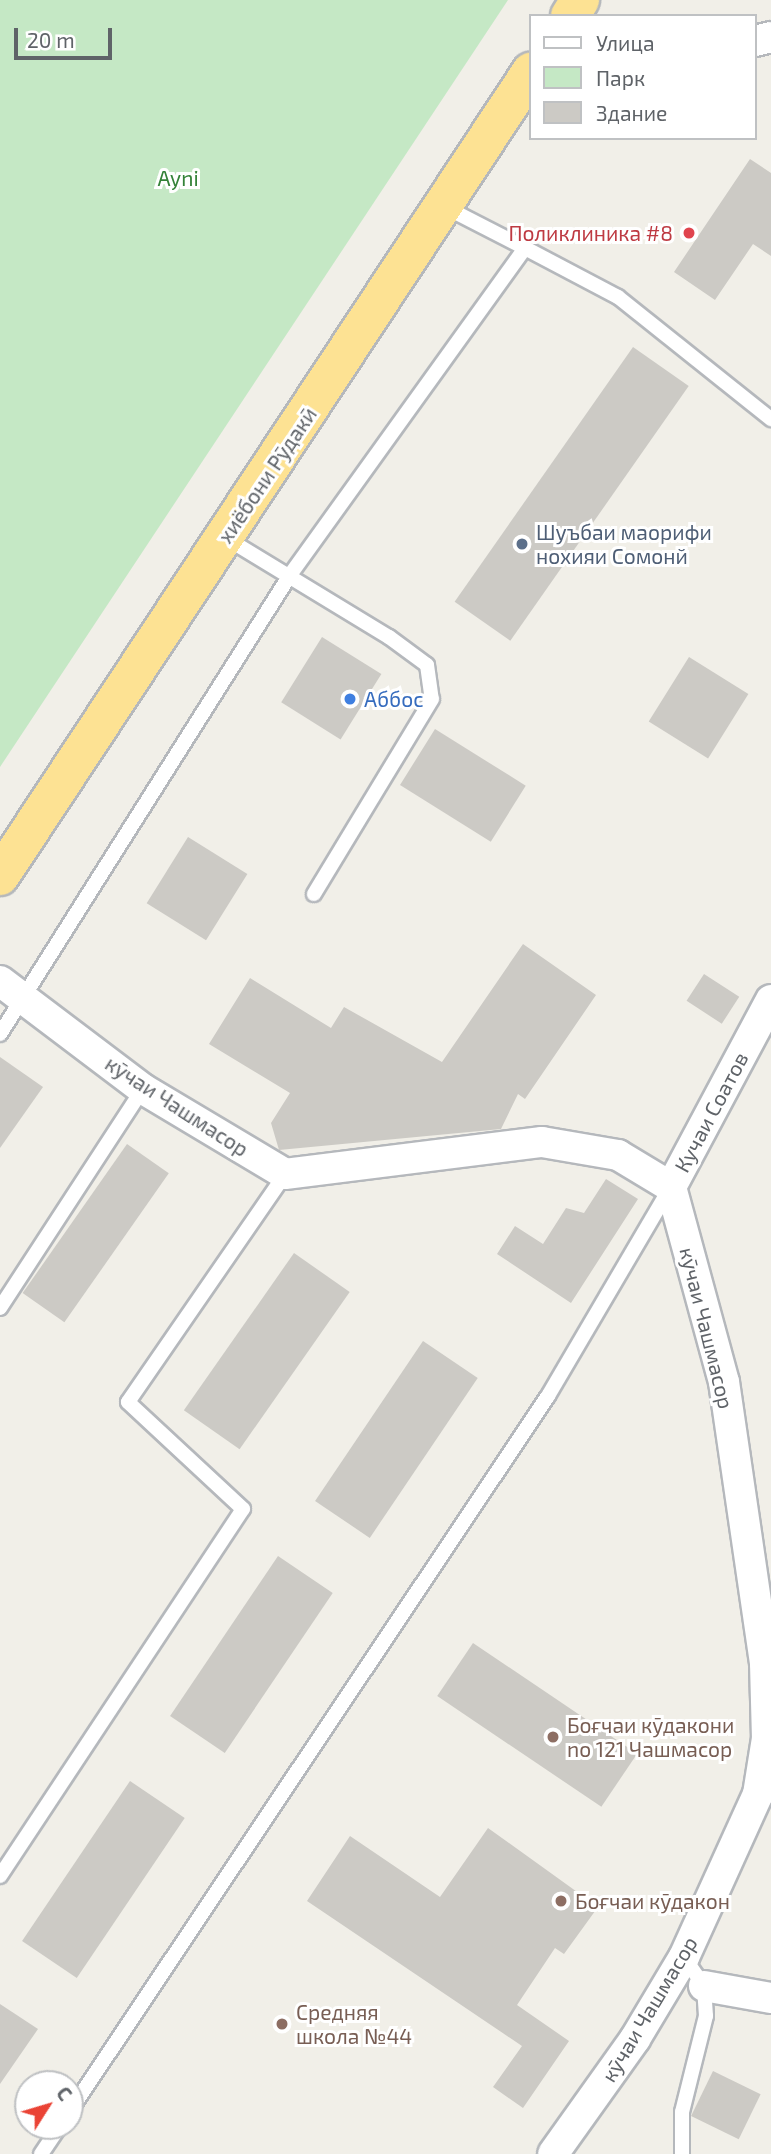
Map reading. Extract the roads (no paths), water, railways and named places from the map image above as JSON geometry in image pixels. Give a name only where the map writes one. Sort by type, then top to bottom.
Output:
[{"type":"highway","name":"хиёбони Рӯдакӣ","points":[[0,876],[525,89]]},
{"type":"street","name":"кӯчаи Чашмасор","points":[[0,981],[143,1089],[285,1174]]},
{"type":"street","name":"Кучаи Соатов","points":[[671,1187],[771,1000]]},
{"type":"street","points":[[285,1174],[542,1142],[618,1155],[671,1187]]},
{"type":"street","name":"кӯчаи Чашмасор","points":[[553,2154],[635,2039],[684,1957],[758,1794],[768,1738],[765,1663],[724,1382],[671,1187]]},
{"type":"street","points":[[704,1986],[771,1998]]},
{"type":"lane","points":[[445,207],[618,297],[771,419]]},
{"type":"lane","points":[[0,1034],[290,575],[525,248]]},
{"type":"lane","points":[[225,538],[290,575],[427,666],[432,699],[314,894]]},
{"type":"lane","points":[[0,1308],[143,1089]]},
{"type":"lane","points":[[0,1876],[243,1509],[128,1402],[285,1174]]},
{"type":"lane","points":[[84,2090],[548,1396],[671,1187]]},
{"type":"lane","points":[[682,2154],[682,2112],[706,2016],[704,1986],[684,1957]]},
{"type":"place","name":"Поликлиника #8","points":[[689,233]]},
{"type":"place","name":"Шуъбаи маорифи нохияи Сомонй","points":[[522,544]]},
{"type":"place","name":"Аббос","points":[[350,699]]},
{"type":"place","name":"Боғчаи кӯдакони no 121 Чашмасор","points":[[553,1737]]},
{"type":"place","name":"Боғчаи кӯдакон","points":[[561,1901]]},
{"type":"place","name":"Средняя школа №44","points":[[282,2024]]},
{"type":"park label","name":"Ayni","points":[[178,178]]}]
